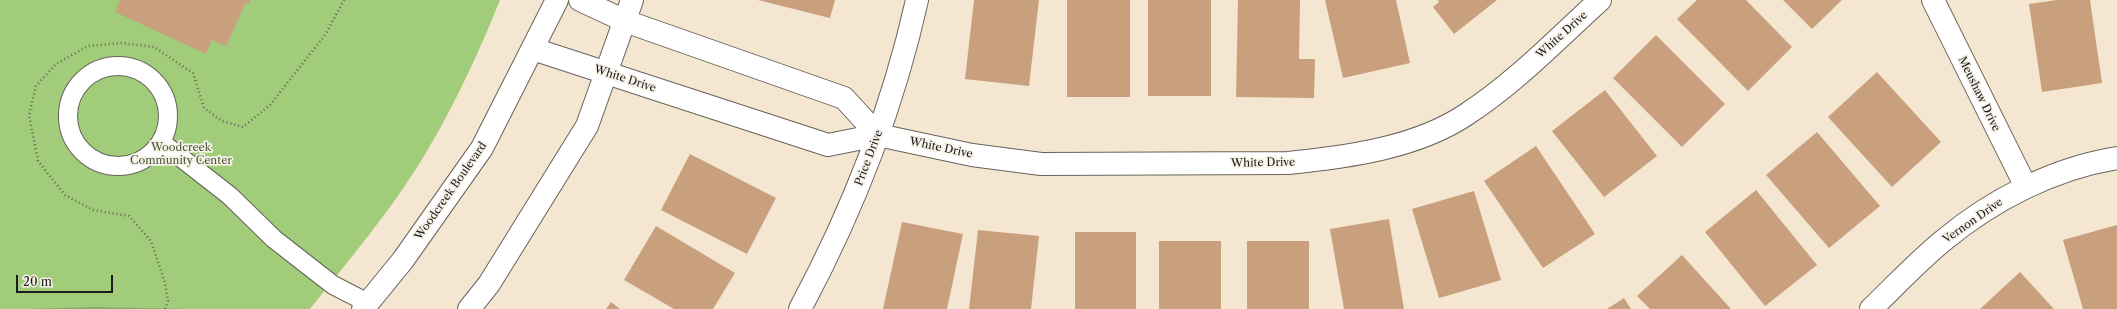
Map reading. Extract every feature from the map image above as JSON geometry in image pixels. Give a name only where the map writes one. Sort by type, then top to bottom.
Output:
[{"type":"street","name":"Woodcreek Boulevard","points":[[368,307],[482,148],[558,0]]},
{"type":"street","points":[[580,0],[625,21],[844,98],[878,135]]},
{"type":"street","points":[[469,309],[489,284],[587,126],[607,74],[632,0]]},
{"type":"street","name":"Price Drive","points":[[800,309],[849,210],[878,135],[917,0]]},
{"type":"street","name":"White Drive","points":[[534,49],[828,145],[878,135],[972,155],[1041,164],[1288,163],[1359,154],[1388,147],[1442,128],[1467,115],[1514,79],[1600,0]]},
{"type":"street","name":"Meushaw Drive","points":[[1933,0],[2026,187]]},
{"type":"street","name":"Vernon Drive","points":[[1871,309],[1944,240],[1984,210],[2026,187],[2065,172],[2117,158]]},
{"type":"lane","points":[[111,66],[127,67],[142,72],[155,82],[163,96],[168,111],[166,127],[161,142],[150,154],[135,163],[118,166],[102,163],[87,155],[76,143],[69,127],[68,111],[72,94],[82,81],[95,71],[111,66]]},
{"type":"lane","points":[[161,142],[230,196],[274,239],[333,285],[368,307]]},
{"type":"green space","name":"Woodcreek Community Center","points":[[0,0],[500,0],[464,82],[436,136],[421,161],[378,224],[310,309],[0,309]]},
{"type":"green space","points":[[94,307],[191,309],[28,309]]},
{"type":"building","points":[[120,0],[251,0],[249,4],[246,2],[226,46],[212,40],[206,54],[115,12]]},
{"type":"building","points":[[758,0],[835,0],[830,18]]},
{"type":"building","points":[[974,0],[1039,0],[1029,86],[965,79]]},
{"type":"building","points":[[1067,0],[1130,0],[1130,97],[1067,97]]},
{"type":"building","points":[[1148,0],[1211,0],[1211,96],[1148,96]]},
{"type":"building","points":[[1238,0],[1300,0],[1299,59],[1315,59],[1314,98],[1236,97]]},
{"type":"building","points":[[1325,0],[1396,0],[1410,63],[1343,78]]},
{"type":"building","points":[[1438,0],[1497,0],[1454,34],[1433,7],[1439,2]]},
{"type":"building","points":[[1697,0],[1746,0],[1792,47],[1748,91],[1677,19]]},
{"type":"building","points":[[1783,0],[1842,0],[1812,29]]},
{"type":"building","points":[[2057,0],[2090,0],[2102,83],[2042,92],[2029,4]]},
{"type":"building","points":[[1656,35],[1725,104],[1682,147],[1613,78]]},
{"type":"building","points":[[1877,72],[1941,142],[1892,187],[1828,117]]},
{"type":"building","points":[[1605,90],[1657,156],[1604,197],[1552,131]]},
{"type":"building","points":[[1817,132],[1880,206],[1829,248],[1766,175]]},
{"type":"building","points":[[1536,146],[1595,234],[1543,268],[1484,181]]},
{"type":"building","points":[[690,154],[776,198],[747,254],[661,210]]},
{"type":"building","points":[[1756,190],[1817,265],[1765,306],[1705,232]]},
{"type":"building","points":[[1474,191],[1501,280],[1439,298],[1412,209]]},
{"type":"building","points":[[1389,219],[1404,309],[1344,309],[1330,229]]},
{"type":"building","points":[[902,222],[963,234],[947,309],[883,309]]},
{"type":"building","points":[[2117,225],[2117,309],[2083,309],[2063,240]]},
{"type":"building","points":[[656,226],[735,273],[713,309],[674,309],[624,280]]},
{"type":"building","points":[[978,230],[1039,236],[1031,309],[969,309]]},
{"type":"building","points":[[1075,232],[1136,232],[1136,309],[1075,309]]},
{"type":"building","points":[[1159,241],[1221,241],[1221,309],[1159,309]]},
{"type":"building","points":[[1247,241],[1309,241],[1309,309],[1247,309]]},
{"type":"building","points":[[1682,255],[1731,309],[1650,309],[1637,296]]},
{"type":"building","points":[[2020,272],[2054,309],[1980,309]]},
{"type":"building","points":[[1624,298],[1631,309],[1607,309]]},
{"type":"building","points":[[611,302],[620,309],[606,309]]}]
